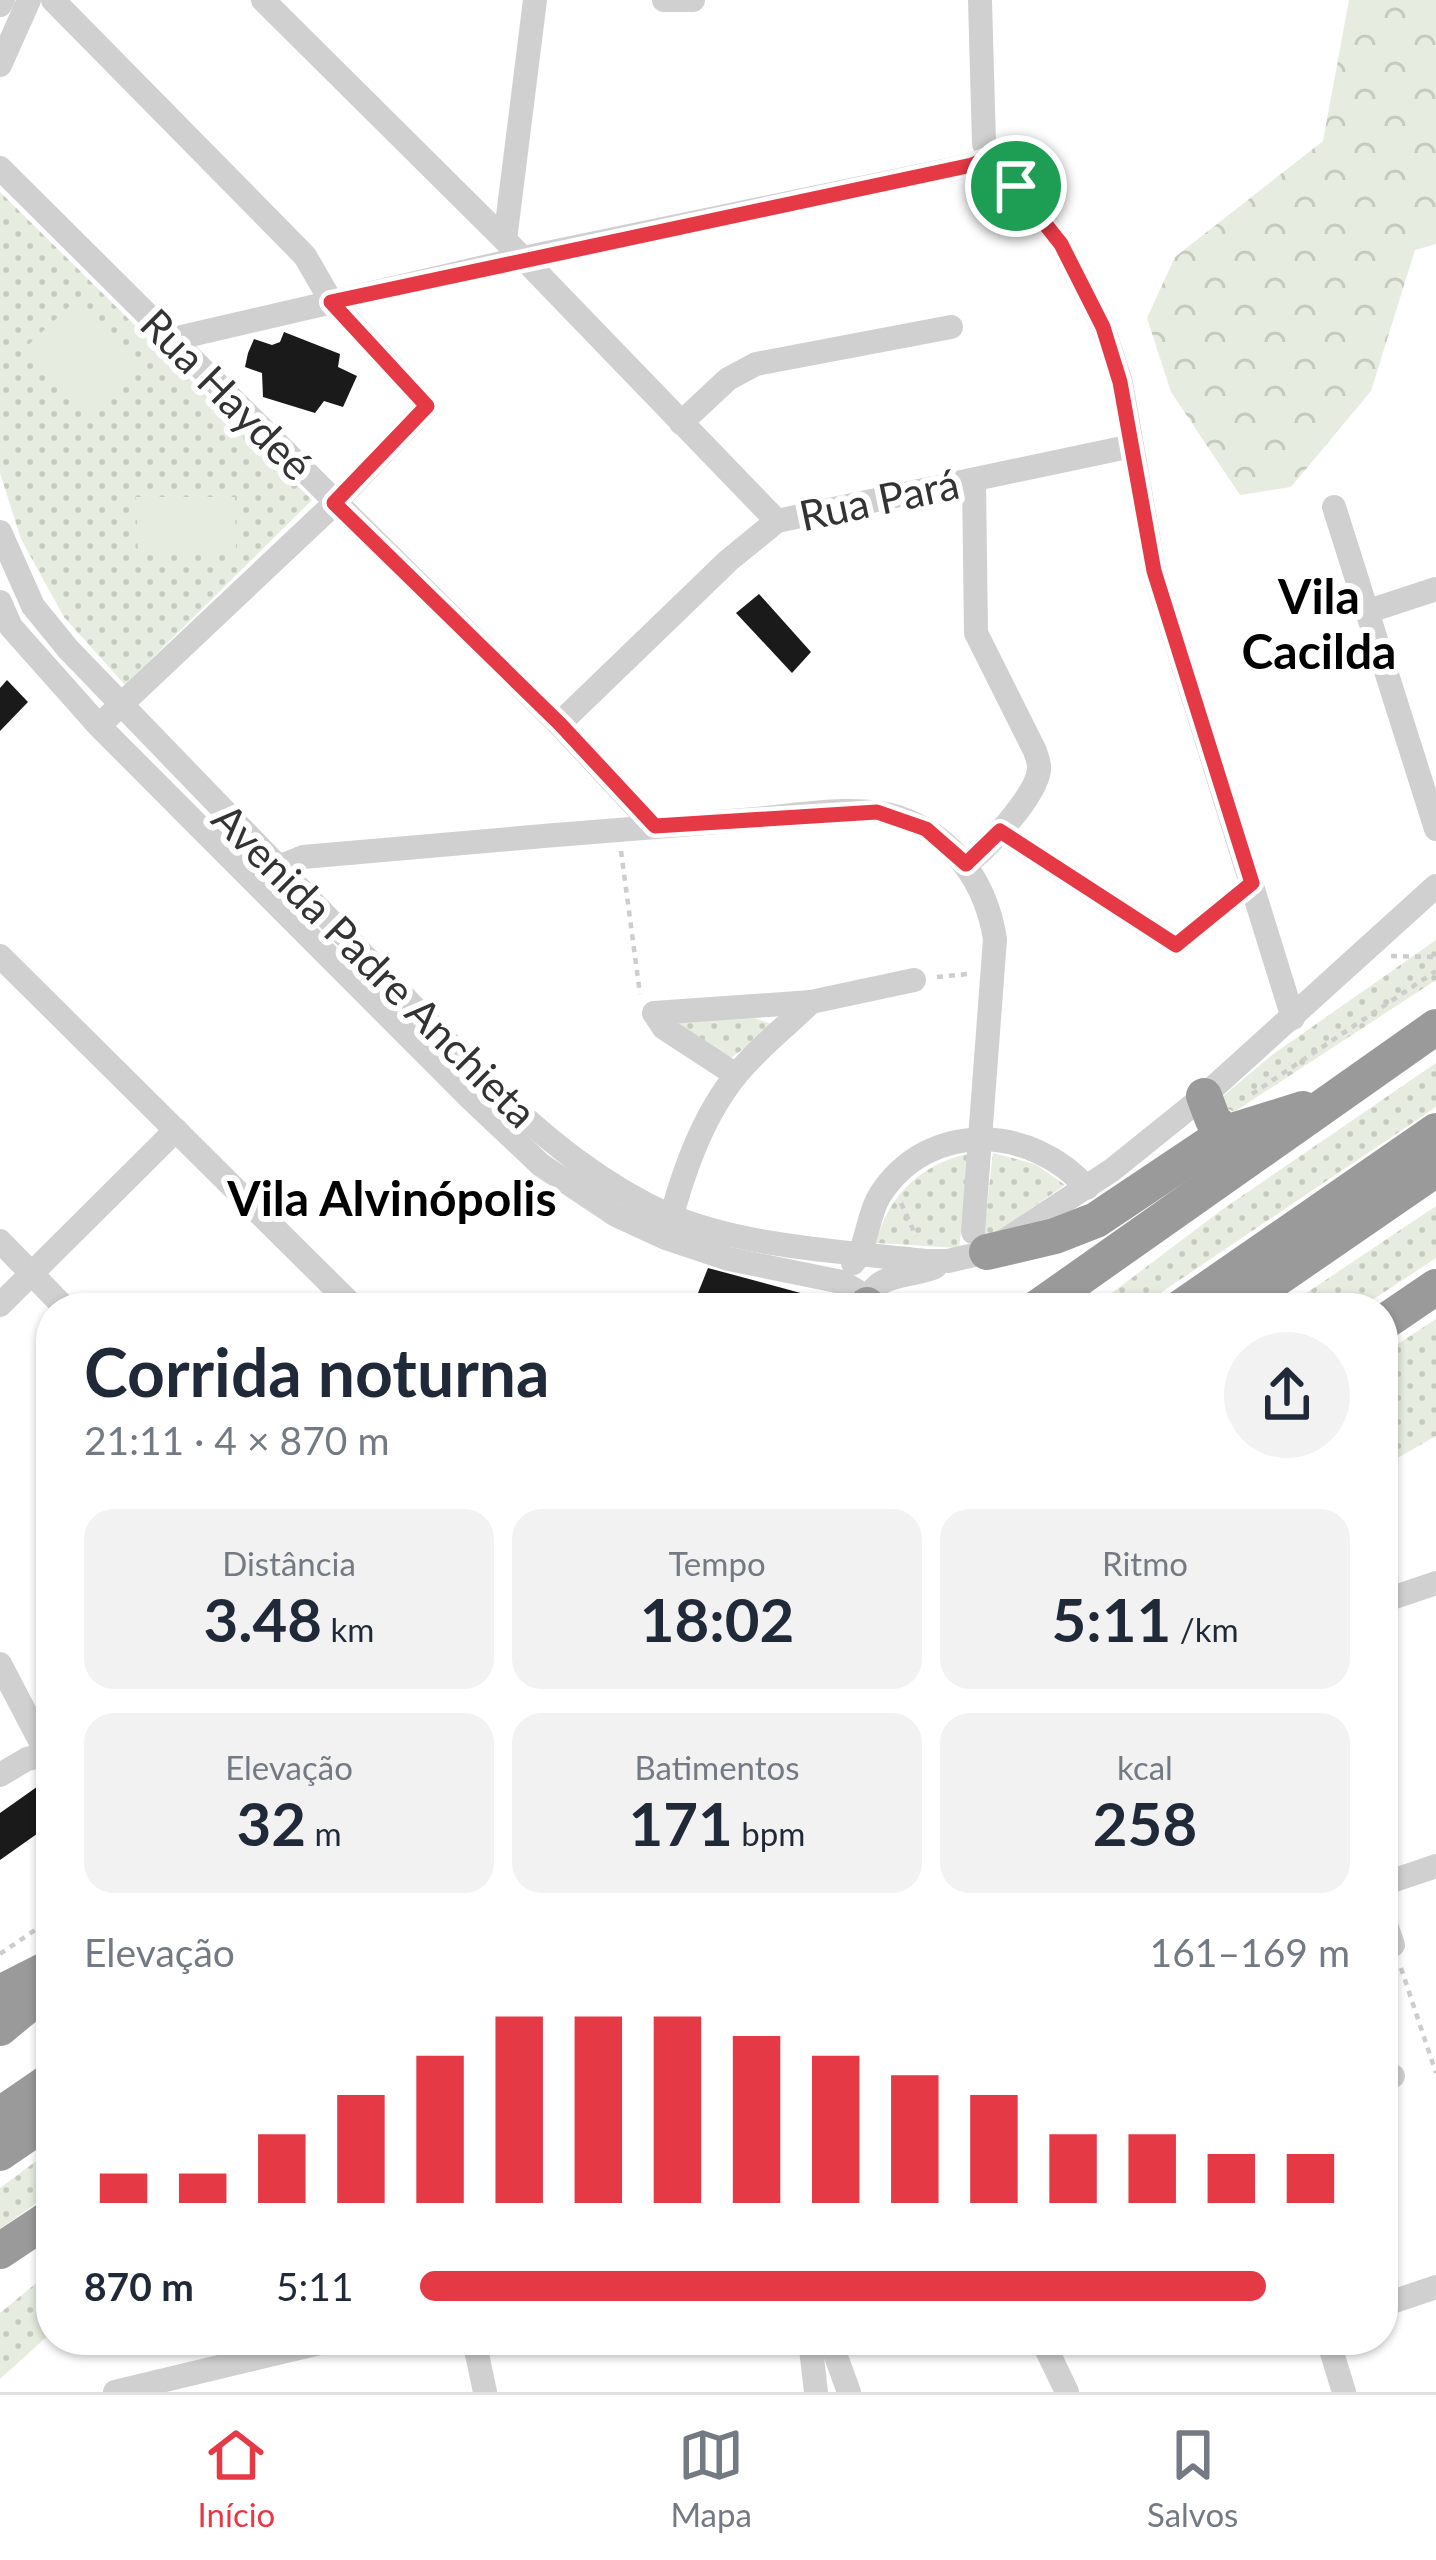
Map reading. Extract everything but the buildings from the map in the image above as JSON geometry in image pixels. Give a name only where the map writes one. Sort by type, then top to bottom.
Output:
[{"type":"highway","points":[[1059,1293],[1436,1027]]},
{"type":"highway","points":[[1204,1096],[1213,1120],[1226,1132]]},
{"type":"highway","points":[[980,1242],[1055,1236],[1096,1220],[1226,1132],[1324,1104]]},
{"type":"highway","points":[[1202,1293],[1436,1131]]},
{"type":"highway","points":[[1256,1293],[1436,1169]]},
{"type":"highway","points":[[1070,1293],[1097,1267]]},
{"type":"highway","points":[[1398,1312],[1436,1287]]},
{"type":"highway","points":[[0,1994],[36,1975]]},
{"type":"highway","points":[[0,2028],[36,1998]]},
{"type":"highway","points":[[16,2136],[36,2104]]},
{"type":"highway","points":[[0,2251],[36,2227]]},
{"type":"street","points":[[0,65],[29,0]]},
{"type":"street","points":[[53,0],[305,256],[331,302],[427,406],[334,503],[99,726]]},
{"type":"street","points":[[263,0],[514,249],[777,521]]},
{"type":"street","points":[[514,249],[535,0]]},
{"type":"street","points":[[664,0],[693,0]]},
{"type":"street","points":[[980,0],[982,136],[992,157],[1046,221],[1076,268],[1113,356],[1154,571],[1293,1018]]},
{"type":"street","points":[[173,339],[331,302],[514,249],[972,165],[992,157]]},
{"type":"street","name":"Rua Haydeé","points":[[0,168],[560,724],[655,826]]},
{"type":"street","points":[[680,423],[728,379],[756,364],[951,327]]},
{"type":"street","name":"Rua Pará","points":[[560,724],[729,560],[777,521],[1132,446]]},
{"type":"street","points":[[966,864],[1000,831],[1033,787],[1039,764],[976,633],[974,480]]},
{"type":"street","points":[[1334,507],[1436,830]]},
{"type":"street","name":"Avenida Padre Anchieta","points":[[0,532],[33,605],[265,874]]},
{"type":"street","points":[[1369,611],[1436,590]]},
{"type":"street","name":"Avenida Padre Anchieta","points":[[0,602],[6,632],[99,726],[265,874],[524,1118],[669,1227],[729,1259],[847,1284],[856,1293]]},
{"type":"street","points":[[6,632],[33,605]]},
{"type":"street","points":[[265,874],[303,857],[655,826],[877,812],[926,829],[966,864],[993,923],[995,974],[982,1138],[980,1242]]},
{"type":"street","points":[[1000,831],[1176,945]]},
{"type":"street","name":"Avenida Padre Anchieta","points":[[669,1227],[937,1261],[980,1242],[1087,1188],[1204,1096],[1436,886]]},
{"type":"street","points":[[0,956],[340,1293]]},
{"type":"street","points":[[736,1075],[664,1028],[654,1012],[811,1002],[914,980]]},
{"type":"street","points":[[669,1227],[692,1156],[713,1111],[736,1075],[811,1002]]},
{"type":"street","points":[[0,1306],[176,1130]]},
{"type":"street","points":[[801,1272],[848,1264],[860,1254],[870,1214],[891,1181],[931,1151],[982,1138],[1016,1142],[1046,1153],[1087,1188]]},
{"type":"street","points":[[0,1241],[50,1293]]},
{"type":"street","points":[[869,1293],[880,1282],[929,1270],[937,1261]]},
{"type":"street","points":[[1398,1596],[1436,1583]]},
{"type":"street","points":[[0,1664],[36,1729]]},
{"type":"street","points":[[0,1775],[36,1757]]},
{"type":"street","points":[[1398,1879],[1436,1866]]},
{"type":"street","points":[[1398,2300],[1436,2287]]},
{"type":"street","points":[[115,2392],[269,2355]]},
{"type":"street","points":[[477,2355],[485,2392]]},
{"type":"street","points":[[812,2355],[817,2392]]},
{"type":"street","points":[[835,2355],[849,2392]]},
{"type":"street","points":[[1049,2355],[1067,2392]]},
{"type":"street","points":[[1333,2355],[1344,2392]]},
{"type":"path","points":[[618,830],[639,992],[654,1012]]},
{"type":"path","points":[[1176,945],[1252,883]]},
{"type":"path","points":[[1361,955],[1436,957]]},
{"type":"path","points":[[1251,1095],[1436,971]]},
{"type":"path","points":[[914,980],[995,974]]},
{"type":"path","points":[[891,1181],[937,1261]]},
{"type":"path","points":[[0,1954],[36,1929]]},
{"type":"path","points":[[1398,1961],[1436,2073]]},
{"type":"green space","points":[[1349,0],[1436,0],[1436,244],[1415,250],[1371,391],[1291,487],[1240,495],[1171,392],[1147,318],[1175,257],[1323,141]]},
{"type":"green space","points":[[0,192],[312,500],[125,685],[64,617],[21,539],[0,473]]},
{"type":"green space","points":[[75,301],[137,366],[89,418],[26,347]]},
{"type":"green space","points":[[136,497],[235,497],[236,555],[138,553]]},
{"type":"green space","points":[[1436,940],[1436,980],[1234,1112],[1224,1107],[1222,1097],[1272,1055]]},
{"type":"green space","points":[[743,1014],[777,1026],[726,1061],[675,1026],[681,1021]]},
{"type":"green space","points":[[1436,1063],[1436,1107],[1160,1293],[1112,1293],[1223,1209]]},
{"type":"green space","points":[[971,1153],[959,1248],[876,1243],[889,1210],[910,1184],[937,1165]]},
{"type":"green space","points":[[993,1153],[1035,1164],[1065,1185],[983,1241]]},
{"type":"green space","points":[[1436,1206],[1436,1258],[1383,1293],[1306,1293]]},
{"type":"green space","points":[[1436,1319],[1436,1436],[1398,1458],[1398,1344]]},
{"type":"green space","points":[[36,2161],[36,2204],[0,2229],[0,2188]]},
{"type":"green space","points":[[36,2283],[36,2347],[0,2379],[0,2313]]},
{"type":"district","name":"Vila Cacilda","points":[[1319,622]]},
{"type":"district","name":"Vila Alvinópolis","points":[[392,1197]]},
{"type":"route","points":[[992,157],[1016,186],[1076,268],[1113,356],[1154,571],[1252,883],[1176,945],[1000,831],[966,864],[926,829],[877,812],[655,826],[560,724],[334,503],[427,406],[331,302],[992,157]]}]
